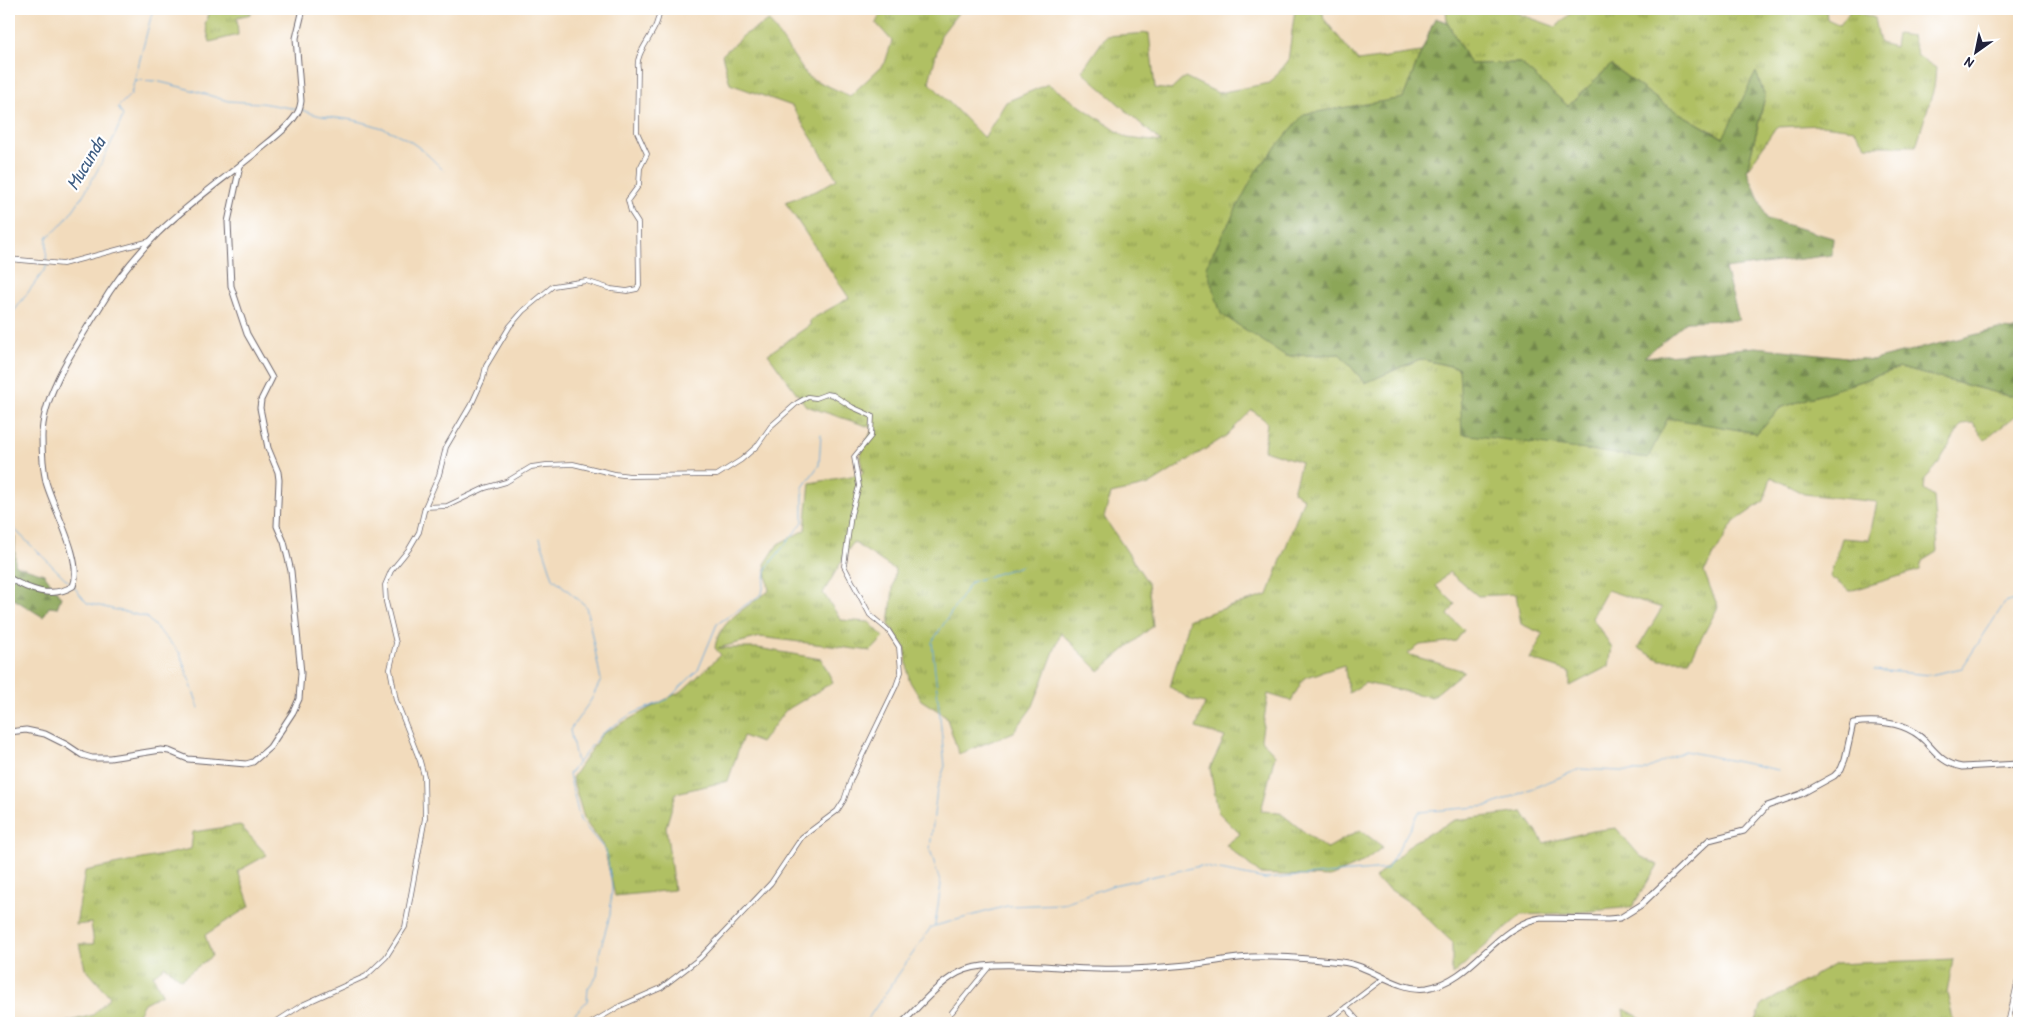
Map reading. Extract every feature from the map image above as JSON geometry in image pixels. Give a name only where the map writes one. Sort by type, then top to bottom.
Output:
[{"type":"street","points":[[9,578],[30,589],[58,593],[74,586],[77,579],[67,537],[46,481],[42,438],[43,421],[56,383],[96,314],[119,279],[152,240],[186,208],[240,166],[286,126],[300,109],[296,38],[303,9]]},
{"type":"street","points":[[274,1023],[302,1005],[366,976],[386,957],[405,927],[425,818],[424,776],[396,700],[390,669],[396,642],[386,602],[385,585],[391,571],[419,532],[425,507],[439,474],[446,447],[473,401],[486,366],[510,326],[546,290],[565,283],[586,281],[611,289],[627,291],[638,289],[638,223],[631,212],[628,200],[639,185],[640,168],[647,154],[637,132],[638,68],[636,62],[654,28],[659,9]]},
{"type":"street","points":[[9,732],[26,730],[46,734],[82,755],[92,758],[140,755],[155,750],[169,751],[188,759],[246,764],[258,759],[270,747],[293,712],[299,699],[301,672],[291,571],[284,542],[276,526],[278,472],[268,448],[260,408],[261,400],[272,378],[247,334],[231,286],[228,222],[240,166]]},
{"type":"street","points":[[9,259],[63,264],[152,240]]},
{"type":"street","points":[[425,507],[447,506],[485,488],[506,482],[531,467],[546,465],[573,464],[630,476],[717,475],[741,460],[757,446],[772,426],[797,403],[808,397],[816,398],[827,394],[833,395],[852,407],[872,416],[871,436],[854,458],[859,486],[851,515],[844,566],[870,615],[888,630],[899,646],[901,672],[851,779],[844,800],[829,818],[812,828],[802,837],[772,884],[700,958],[661,988],[620,1006],[591,1023]]},
{"type":"street","points":[[902,1023],[958,972],[989,967],[1097,970],[1270,957],[1344,963],[1416,989],[1437,985],[1460,974],[1518,924],[1530,919],[1585,920],[1620,918],[1641,905],[1709,840],[1744,831],[1766,806],[1801,794],[1834,776],[1845,759],[1852,723],[1871,722],[1899,725],[1918,736],[1944,762],[1953,766],[1962,768],[2019,764]]},
{"type":"street","points":[[952,1012],[989,967]]},
{"type":"street","points":[[2008,1023],[2019,975]]},
{"type":"street","points":[[1325,1023],[1384,978]]},
{"type":"street","points":[[1346,1007],[1360,1023]]},
{"type":"green space","points":[[211,9],[251,9],[251,14],[237,17],[238,35],[210,42],[205,24]]},
{"type":"green space","points":[[883,9],[961,9],[941,35],[929,82],[984,138],[1006,102],[1048,84],[1127,138],[1161,142],[1082,71],[1106,36],[1149,33],[1155,88],[1171,90],[1185,77],[1218,93],[1270,83],[1288,61],[1295,9],[1322,9],[1324,19],[1358,61],[1421,52],[1403,99],[1304,114],[1286,356],[1340,354],[1365,383],[1420,359],[1668,417],[1757,433],[1780,408],[1900,368],[2009,396],[2019,395],[2019,413],[1985,440],[1973,423],[1962,424],[1936,467],[1925,479],[1924,490],[1934,497],[1938,551],[1922,561],[1920,570],[1850,591],[1830,577],[1842,538],[1869,540],[1877,502],[1804,494],[1771,477],[1764,501],[1734,522],[1704,572],[1718,607],[1690,660],[1660,660],[1638,648],[1662,608],[1607,590],[1592,618],[1612,647],[1609,666],[1570,686],[1570,672],[1530,659],[1543,634],[1521,624],[1516,594],[1478,596],[1449,572],[1436,586],[1455,604],[1448,615],[1464,630],[1456,641],[1420,645],[1407,654],[1464,671],[1432,697],[1365,683],[1349,693],[1344,665],[1304,678],[1291,701],[1268,694],[1261,739],[1275,755],[1261,811],[1279,812],[1326,849],[1360,830],[1383,847],[1360,864],[1330,877],[1260,874],[1226,845],[1240,834],[1218,812],[1210,768],[1225,737],[1196,728],[1205,703],[1191,700],[1170,687],[1189,619],[1268,595],[1304,498],[1293,492],[1301,462],[1264,450],[1267,422],[1252,410],[1226,436],[1149,485],[1111,494],[1104,517],[1148,583],[1153,626],[1099,671],[1061,633],[1033,706],[1014,732],[959,754],[946,716],[921,700],[909,680],[905,647],[889,625],[895,570],[853,542],[823,593],[841,620],[869,622],[884,637],[871,651],[760,637],[718,648],[758,648],[821,659],[833,682],[785,711],[761,743],[743,736],[728,781],[676,793],[666,827],[674,890],[615,896],[604,847],[585,821],[572,778],[602,734],[683,690],[721,655],[715,648],[717,638],[728,622],[769,591],[765,564],[778,544],[805,530],[810,483],[863,474],[860,456],[873,428],[806,406],[768,354],[810,325],[810,320],[849,298],[785,202],[818,190],[837,179],[792,106],[730,84],[722,55],[744,35],[769,21],[808,77],[850,96],[885,63],[892,41],[876,23]]},
{"type":"green space","points":[[1446,9],[1505,9],[1556,27],[1575,9],[1826,9],[1827,19],[1840,25],[1851,10],[1875,18],[1880,43],[1895,47],[1897,34],[1912,36],[1918,56],[1936,68],[1934,88],[1916,146],[1866,146],[1854,129],[1822,125],[1776,127],[1747,170],[1765,97],[1756,73],[1724,138],[1665,105],[1611,65],[1568,106],[1520,63],[1470,64],[1447,22]]},
{"type":"green space","points":[[1435,18],[1447,22],[1470,64],[1520,63],[1568,106],[1611,65],[1662,103],[1723,138],[1756,72],[1765,96],[1747,170],[1767,219],[1833,238],[1832,255],[1725,269],[1739,320],[1687,321],[1644,357],[1756,347],[1873,360],[1998,329],[2019,330],[2019,395],[2009,396],[1900,368],[1780,408],[1757,433],[1668,418],[1648,458],[1462,434],[1459,368],[1420,359],[1365,383],[1340,354],[1286,356],[1221,314],[1206,266],[1256,171],[1304,114],[1403,98]]},
{"type":"green space","points":[[9,532],[15,537],[15,565],[44,574],[61,597],[57,608],[49,607],[43,617],[9,596]]},
{"type":"green space","points":[[1523,812],[1544,843],[1592,831],[1616,828],[1640,856],[1658,865],[1632,907],[1571,913],[1521,915],[1452,975],[1452,942],[1412,904],[1374,879],[1413,842],[1455,820]]},
{"type":"green space","points":[[240,825],[267,855],[238,871],[250,906],[205,935],[212,956],[181,979],[165,966],[153,975],[162,994],[144,1003],[133,1023],[63,1023],[93,1015],[110,997],[85,968],[79,944],[94,944],[91,923],[76,925],[85,871],[191,849],[193,832]]},
{"type":"green space","points":[[1953,959],[1947,993],[1954,1023],[1755,1023],[1762,1005],[1835,964]]},
{"type":"green space","points":[[1624,1009],[1651,1023],[1626,1023]]},
{"type":"waterway","name":"Mucunda","points":[[9,318],[46,268],[47,237],[69,216],[80,200],[110,145],[123,116],[118,107],[131,94],[153,9]]},
{"type":"waterway","points":[[135,80],[156,81],[228,101],[261,103],[297,109]]},
{"type":"waterway","points":[[301,109],[320,116],[353,120],[393,132],[418,147],[443,170]]},
{"type":"waterway","points":[[566,1023],[587,1001],[588,988],[597,976],[600,950],[610,915],[612,886],[606,851],[580,820],[569,774],[601,734],[630,715],[668,699],[698,670],[717,624],[762,594],[767,567],[803,522],[803,487],[819,465],[821,434]]},
{"type":"waterway","points":[[9,524],[71,584]]},
{"type":"waterway","points":[[540,538],[553,578],[586,606],[601,680],[591,700],[570,730],[577,763]]},
{"type":"waterway","points":[[935,925],[941,885],[930,849],[937,789],[945,766],[932,642],[971,582],[1021,566]]},
{"type":"waterway","points":[[74,587],[87,603],[146,617],[180,653],[199,708]]},
{"type":"waterway","points":[[1874,670],[1930,675],[1962,668],[2006,601],[2019,601]]},
{"type":"waterway","points":[[865,1023],[931,927],[1007,906],[1061,904],[1114,885],[1200,866],[1265,879],[1387,869],[1419,812],[1489,806],[1580,769],[1641,772],[1685,751],[1778,770]]}]
